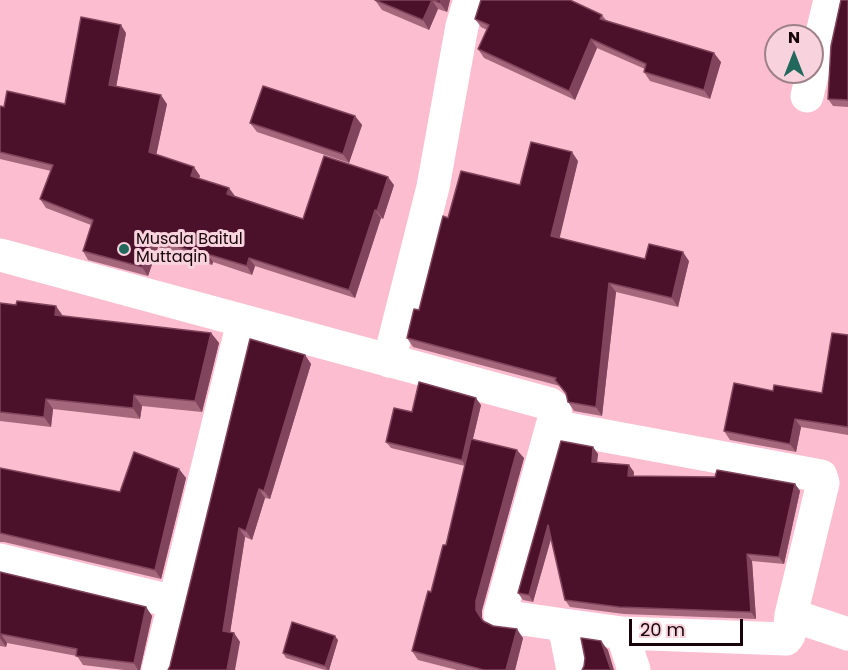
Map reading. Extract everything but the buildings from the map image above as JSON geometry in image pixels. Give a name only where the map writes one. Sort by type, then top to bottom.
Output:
[{"type":"street","points":[[389,361],[433,188],[462,26],[470,0]]},
{"type":"street","points":[[807,96],[830,0]]},
{"type":"street","points":[[0,255],[550,404],[555,407],[556,412],[552,426],[500,614],[502,616],[622,633],[786,639],[789,635],[791,615],[823,483],[821,476],[552,426]]},
{"type":"street","points":[[158,670],[243,322]]},
{"type":"street","points":[[0,560],[175,602]]},
{"type":"street","points":[[791,615],[848,634]]},
{"type":"street","points":[[564,625],[573,670]]},
{"type":"street","points":[[622,633],[634,670]]},
{"type":"place","name":"Musala Baitul Muttaqin","points":[[124,249]]}]
